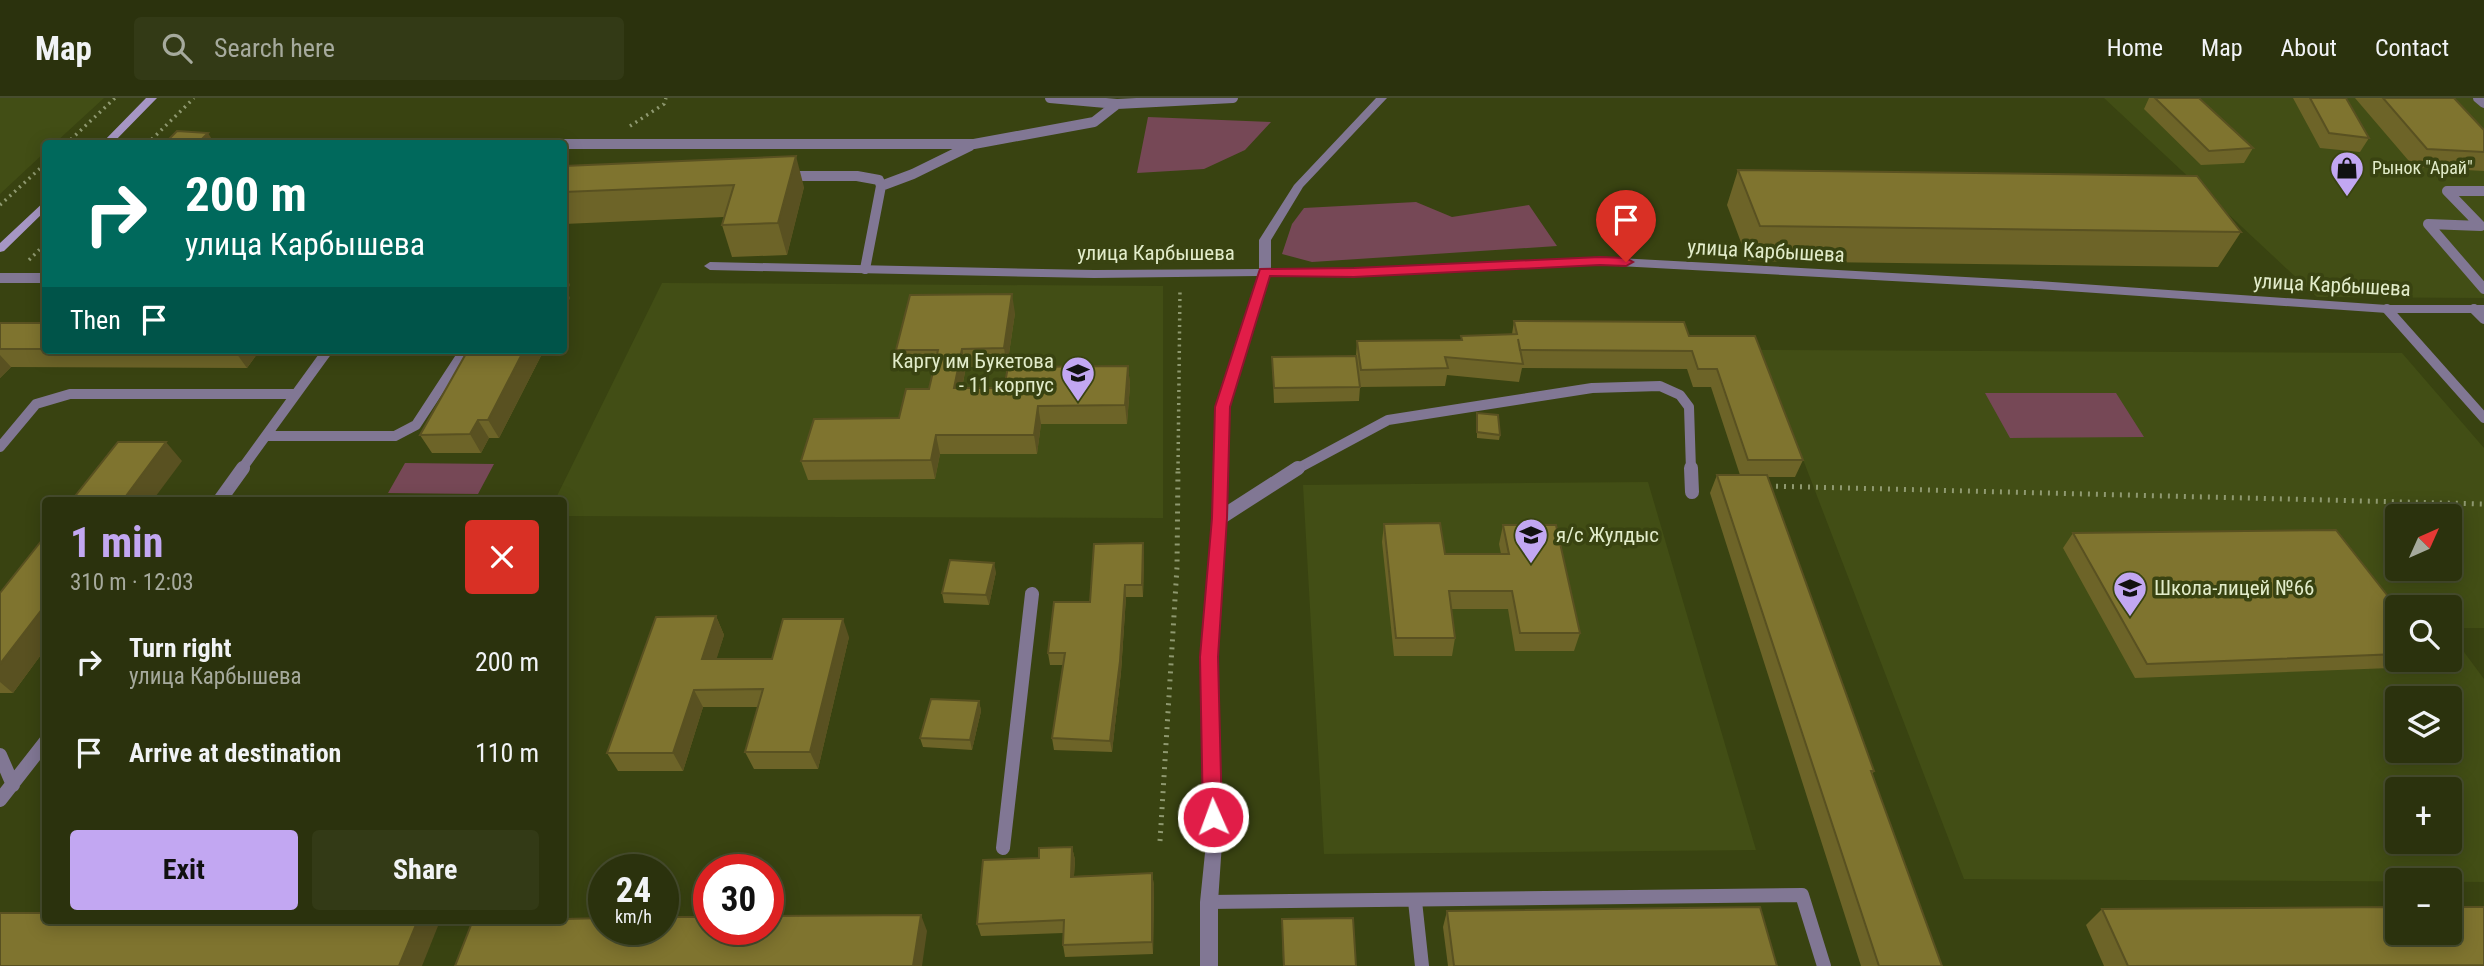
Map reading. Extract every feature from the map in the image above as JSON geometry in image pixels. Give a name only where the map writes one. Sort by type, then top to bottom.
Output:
[{"type":"main road","points":[[110,140],[152,98]]},
{"type":"main road","points":[[0,248],[42,208]]},
{"type":"street","points":[[1209,966],[1209,902],[1214,843],[1209,657],[1220,518],[1222,407],[1265,272],[1265,240],[1299,185],[1382,98]]},
{"type":"street","name":"улица Карбышева","points":[[709,266],[1180,273],[1354,272],[1600,261],[2038,285],[2387,309],[2479,309]]},
{"type":"lane","points":[[1050,98],[1116,104],[1233,98]]},
{"type":"lane","points":[[2478,98],[2484,103]]},
{"type":"lane","points":[[567,144],[974,144],[1094,122],[1116,104]]},
{"type":"lane","points":[[881,186],[913,174],[974,144]]},
{"type":"lane","points":[[773,177],[857,176],[879,180],[881,186],[865,269]]},
{"type":"lane","points":[[2484,191],[2448,191],[2481,226],[2428,224],[2484,289]]},
{"type":"lane","points":[[0,278],[42,278]]},
{"type":"lane","points":[[2387,309],[2484,418]]},
{"type":"lane","points":[[2479,309],[2484,319]]},
{"type":"lane","points":[[222,497],[325,354]]},
{"type":"lane","points":[[267,436],[395,436],[416,425],[462,354]]},
{"type":"lane","points":[[1220,518],[1308,461],[1388,420],[1482,403],[1592,388],[1660,386],[1679,395],[1689,407],[1692,492]]},
{"type":"lane","points":[[0,447],[36,404],[70,394],[294,394]]},
{"type":"lane","points":[[1003,848],[1032,594]]},
{"type":"lane","points":[[0,800],[42,746]]},
{"type":"lane","points":[[0,755],[13,785]]},
{"type":"lane","points":[[1209,902],[1802,895],[1824,966]]},
{"type":"lane","points":[[1415,901],[1422,966]]},
{"type":"path","points":[[70,140],[115,98]]},
{"type":"path","points":[[151,140],[194,98]]},
{"type":"path","points":[[603,142],[664,104],[666,98]]},
{"type":"path","points":[[0,205],[42,167]]},
{"type":"path","points":[[1160,841],[1177,567],[1180,273]]},
{"type":"path","points":[[1760,486],[2484,504]]},
{"type":"shaded area","points":[[0,98],[104,98],[58,140],[42,140],[42,155],[0,194]]},
{"type":"shaded area","name":"Рынок \"Арай\"","points":[[2104,98],[2484,98],[2484,298],[2317,297]]},
{"type":"shaded area","points":[[1148,117],[1271,122],[1245,150],[1204,169],[1137,173]]},
{"type":"shaded area","points":[[1416,202],[1452,217],[1529,205],[1557,246],[1312,262],[1282,254],[1292,224],[1304,208]]},
{"type":"shaded area","points":[[662,283],[1163,286],[1163,518],[567,516],[567,497],[556,497]]},
{"type":"shaded area","name":"Школа-лицей №66","points":[[1761,350],[2402,353],[2484,448],[2484,628],[2462,628],[2462,595],[2385,595],[2385,672],[2462,672],[2462,649],[2484,679],[2484,882],[2462,882],[2462,868],[2385,868],[2385,881],[1964,879]]},
{"type":"shaded area","points":[[1985,393],[2116,393],[2144,437],[2010,438]]},
{"type":"shaded area","points":[[405,463],[494,464],[478,494],[388,493]]},
{"type":"shaded area","points":[[1648,482],[1756,850],[1324,854],[1303,485]]},
{"type":"building","points":[[2155,98],[2199,98],[2253,148],[2209,151]]},
{"type":"building","points":[[2310,98],[2346,98],[2369,138],[2329,133]]},
{"type":"building","points":[[2383,98],[2454,98],[2484,130],[2484,152],[2427,149]]},
{"type":"building","points":[[177,131],[208,133],[201,140],[168,140]]},
{"type":"building","points":[[796,156],[778,223],[722,225],[734,185],[567,192],[567,166]]},
{"type":"building","points":[[1738,170],[2197,176],[2241,232],[1760,226]]},
{"type":"building","points":[[1012,294],[1004,348],[962,349],[954,388],[1004,388],[1008,367],[1128,366],[1125,405],[1038,406],[1034,435],[936,435],[931,460],[801,461],[814,419],[899,418],[906,389],[929,389],[938,350],[896,350],[910,295]]},
{"type":"building","points":[[1514,321],[1684,322],[1689,336],[1755,336],[1803,460],[1748,460],[1717,369],[1698,369],[1692,351],[1520,350],[1523,364],[1445,357],[1448,368],[1361,370],[1357,341],[1462,340],[1461,336],[1517,334]]},
{"type":"building","points":[[0,323],[42,323],[42,349],[0,349]]},
{"type":"building","points":[[466,354],[522,354],[488,420],[478,420],[470,434],[420,435]]},
{"type":"building","points":[[1356,356],[1360,387],[1274,388],[1272,357]]},
{"type":"building","points":[[1477,413],[1498,415],[1500,435],[1477,432]]},
{"type":"building","points":[[118,442],[166,442],[125,497],[74,497]]},
{"type":"building","points":[[1717,475],[1767,475],[1942,966],[1879,966]]},
{"type":"building","points":[[1440,523],[1445,554],[1509,554],[1503,525],[1556,525],[1580,633],[1520,633],[1512,591],[1449,591],[1455,638],[1396,638],[1384,524]]},
{"type":"building","name":"Школа-лицей №66","points":[[2336,530],[2387,595],[2385,655],[2147,664],[2073,533]]},
{"type":"building","points":[[42,540],[42,609],[0,664],[0,593]]},
{"type":"building","points":[[1143,543],[1142,585],[1125,585],[1120,661],[1110,741],[1052,738],[1065,653],[1048,653],[1054,602],[1090,602],[1094,544]]},
{"type":"building","points":[[950,560],[994,563],[986,595],[942,593]]},
{"type":"building","points":[[716,616],[702,659],[772,659],[783,619],[843,619],[810,752],[745,752],[763,689],[694,690],[673,753],[607,753],[656,617]]},
{"type":"building","points":[[931,699],[979,701],[970,740],[920,738]]},
{"type":"building","points":[[1072,847],[1071,877],[1152,873],[1152,942],[1063,945],[1064,920],[977,924],[983,860],[1039,858],[1039,848]]},
{"type":"building","points":[[1760,907],[1777,966],[1454,966],[1447,911]]},
{"type":"building","points":[[2385,907],[2385,945],[2462,945],[2462,907],[2484,907],[2484,965],[2128,966],[2102,909]]},
{"type":"building","points":[[0,913],[42,913],[42,924],[416,924],[399,966],[0,966]]},
{"type":"building","points":[[921,915],[913,966],[455,966],[471,924],[567,924],[567,919],[588,918],[588,945],[679,945],[679,917],[693,917],[693,945],[784,945],[784,916]]},
{"type":"building","points":[[1353,918],[1356,966],[1284,966],[1282,919]]},
{"type":"place","name":"Рынок \"Арай\"","points":[[2347,198]]},
{"type":"place","name":"Каргу им Букетова - 11 корпус","points":[[1078,403]]},
{"type":"place","name":"я/c Жулдыс","points":[[1531,565]]},
{"type":"place","name":"Школа-лицей №66","points":[[2130,618]]},
{"type":"route","points":[[1213,817],[1209,657],[1220,518],[1222,407],[1265,272],[1354,272],[1626,262]]}]
